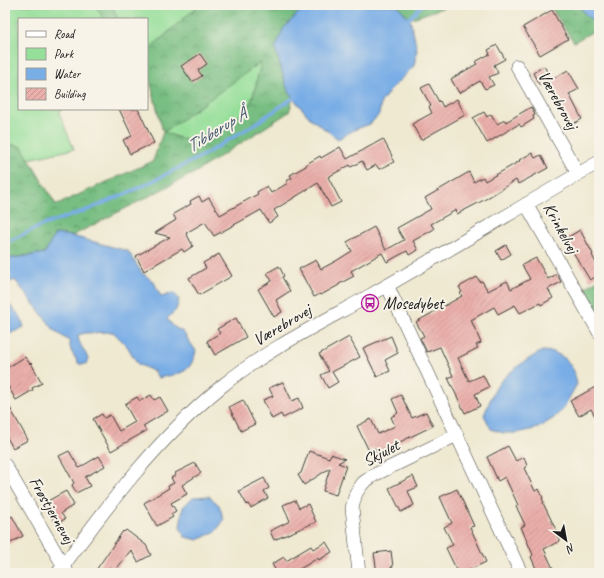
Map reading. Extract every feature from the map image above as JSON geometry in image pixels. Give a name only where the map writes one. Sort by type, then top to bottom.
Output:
[{"type":"street","name":"Værebrovej","points":[[517,66],[578,174]]},
{"type":"street","name":"Værebrovej","points":[[63,571],[128,482],[157,447],[184,419],[221,386],[248,366],[278,347],[599,162]]},
{"type":"street","name":"Krinkelvej","points":[[526,204],[599,332]]},
{"type":"street","points":[[387,285],[521,573]]},
{"type":"street","name":"Skjulet","points":[[359,573],[352,508],[356,493],[363,483],[374,475],[457,435]]},
{"type":"street","name":"Frøstjernevej","points":[[5,465],[63,571]]},
{"type":"green space","points":[[5,5],[95,5],[103,18],[18,18],[18,110],[61,110],[59,113],[74,149],[29,159],[22,147],[5,143]]},
{"type":"green space","points":[[95,5],[117,5],[113,8],[118,18],[103,18]]},
{"type":"green space","points":[[117,5],[199,5],[148,50],[148,18],[118,18],[113,8]]},
{"type":"green space","points":[[199,5],[311,5],[299,12],[287,88],[293,98],[289,112],[196,172],[72,236],[55,234],[45,253],[5,259],[5,143],[22,147],[56,205],[153,161],[163,132],[148,73],[148,50]],"holes":[[[261,62],[249,107],[238,117],[200,137],[182,139],[164,132]]]},
{"type":"green space","points":[[397,5],[448,5],[410,19]]},
{"type":"green space","points":[[549,5],[580,5],[585,14],[599,25],[599,28],[574,42]]},
{"type":"green space","points":[[262,61],[249,107],[238,117],[200,137],[182,139],[163,132]]},
{"type":"green space","points":[[599,279],[599,314],[584,289]]},
{"type":"water","points":[[311,5],[397,5],[410,19],[417,49],[414,66],[392,88],[381,102],[379,115],[370,124],[356,129],[338,139],[310,118],[293,98],[287,88],[275,49],[283,29],[299,12]]},
{"type":"water","points":[[580,5],[599,5],[599,25],[585,14]]},
{"type":"water","points":[[55,234],[72,236],[128,251],[142,273],[154,282],[161,297],[174,293],[179,300],[176,310],[167,319],[174,327],[183,332],[196,351],[191,365],[183,372],[178,374],[158,378],[155,372],[138,364],[127,346],[113,332],[85,333],[78,335],[79,341],[88,359],[86,364],[79,364],[71,351],[69,341],[55,331],[15,280],[5,284],[6,259],[45,253]]},
{"type":"water","points":[[5,300],[20,316],[24,327],[5,336]]},
{"type":"water","points":[[542,351],[554,352],[566,359],[574,371],[577,384],[563,409],[554,418],[538,428],[517,433],[503,433],[491,429],[484,415],[498,385],[515,368]]},
{"type":"water","points":[[209,496],[219,505],[224,520],[216,531],[198,540],[185,537],[180,527],[183,507],[193,497]]},
{"type":"building","points":[[552,10],[568,39],[540,55],[523,27]]},
{"type":"building","points":[[497,45],[505,59],[494,65],[498,73],[489,77],[494,85],[485,89],[480,81],[459,93],[451,79],[477,64],[475,62],[490,54],[488,50]]},
{"type":"building","points":[[200,54],[207,64],[198,70],[202,76],[192,82],[181,66]]},
{"type":"building","points":[[544,66],[551,79],[540,86],[533,73]]},
{"type":"building","points":[[568,70],[579,89],[569,94],[582,119],[571,125],[547,82]]},
{"type":"building","points":[[429,84],[443,107],[457,99],[465,115],[421,140],[412,124],[432,113],[429,107],[431,106],[421,88]]},
{"type":"building","points":[[531,107],[535,115],[533,116],[534,119],[521,127],[519,124],[487,143],[473,118],[484,112],[487,117],[491,114],[497,124],[505,120],[506,122]]},
{"type":"building","points":[[119,110],[138,110],[154,143],[130,154],[123,140],[132,136]]},
{"type":"building","points":[[383,139],[394,162],[380,169],[376,165],[367,170],[362,161],[351,167],[350,165],[328,177],[341,202],[331,207],[318,183],[274,210],[278,217],[269,223],[261,210],[214,236],[205,222],[186,233],[193,246],[184,252],[182,249],[144,271],[136,256],[170,237],[155,233],[176,220],[173,214],[191,204],[190,201],[199,196],[202,202],[209,198],[220,215],[258,194],[257,192],[267,186],[271,193],[288,183],[286,181],[292,178],[290,175],[320,156],[321,158],[340,147],[347,159]]},
{"type":"building","points":[[532,153],[535,158],[541,155],[548,168],[518,184],[516,180],[484,200],[457,214],[456,210],[431,224],[434,229],[413,241],[418,250],[409,255],[407,251],[387,262],[382,253],[351,271],[354,276],[321,295],[320,294],[314,297],[299,269],[316,260],[321,269],[336,261],[352,251],[347,242],[374,227],[386,250],[404,240],[397,228],[431,209],[425,198],[469,172],[474,182],[483,177],[485,181]]},
{"type":"building","points":[[580,230],[599,269],[599,275],[590,280],[565,239]]},
{"type":"building","points":[[506,245],[511,254],[501,260],[496,251]]},
{"type":"building","points":[[219,254],[232,276],[199,295],[189,278],[206,268],[203,263]]},
{"type":"building","points":[[536,258],[548,279],[557,274],[561,282],[548,289],[553,298],[541,305],[540,303],[520,313],[515,305],[498,314],[494,307],[471,320],[481,343],[476,345],[478,348],[458,358],[469,381],[483,375],[489,387],[475,394],[480,406],[465,413],[448,378],[453,376],[440,347],[427,352],[420,338],[424,336],[416,322],[462,296],[460,293],[462,292],[459,287],[477,277],[480,282],[482,281],[488,291],[507,281],[511,289],[530,279],[522,265]]},
{"type":"building","points":[[279,266],[284,276],[282,277],[290,291],[276,300],[282,312],[274,317],[258,289],[272,281],[267,273]]},
{"type":"building","points":[[236,318],[246,337],[215,355],[207,341],[220,333],[217,329]]},
{"type":"building","points":[[391,336],[398,353],[385,360],[390,371],[377,377],[363,348]]},
{"type":"building","points":[[349,337],[360,357],[332,372],[338,382],[328,388],[321,375],[329,371],[319,354]]},
{"type":"building","points":[[25,357],[30,364],[31,363],[42,383],[32,388],[33,390],[16,400],[5,381],[5,369]]},
{"type":"building","points":[[283,382],[292,401],[299,398],[303,408],[283,418],[281,414],[272,419],[263,400],[273,396],[269,388]]},
{"type":"building","points":[[599,385],[599,423],[591,409],[579,416],[570,401]]},
{"type":"building","points":[[151,395],[154,400],[160,397],[168,411],[143,426],[146,431],[111,451],[93,419],[102,414],[104,418],[110,415],[119,431],[135,422],[125,404],[137,397],[140,401]]},
{"type":"building","points":[[401,395],[412,418],[426,412],[433,426],[377,453],[375,448],[369,451],[357,426],[371,419],[378,434],[395,426],[391,417],[398,413],[392,399]]},
{"type":"building","points":[[5,399],[28,440],[13,448],[5,434]]},
{"type":"building","points":[[243,400],[255,424],[241,431],[229,407]]},
{"type":"building","points":[[508,446],[516,461],[524,457],[527,466],[524,468],[535,491],[539,489],[543,498],[543,503],[558,534],[557,535],[560,541],[544,549],[555,573],[538,573],[531,557],[533,555],[521,527],[525,525],[516,506],[518,505],[505,477],[498,481],[487,457]]},
{"type":"building","points":[[69,451],[79,468],[99,456],[105,466],[85,477],[90,486],[76,493],[72,485],[74,483],[59,456]]},
{"type":"building","points":[[309,451],[329,458],[331,454],[345,459],[338,463],[346,466],[336,495],[323,491],[330,468],[304,485],[298,475],[301,473]]},
{"type":"building","points":[[195,463],[201,473],[182,485],[187,494],[171,503],[176,511],[171,514],[173,517],[157,526],[144,503],[169,488],[168,486],[174,483],[171,478],[176,475],[175,473]]},
{"type":"building","points":[[413,476],[418,487],[408,491],[414,505],[401,512],[389,488]]},
{"type":"building","points":[[264,478],[269,488],[264,491],[268,498],[251,508],[248,504],[247,505],[239,491]]},
{"type":"building","points":[[457,489],[474,526],[470,527],[486,562],[462,573],[458,573],[446,548],[453,545],[444,527],[452,523],[440,497]]},
{"type":"building","points":[[66,491],[74,505],[61,513],[65,519],[56,524],[44,503]]},
{"type":"building","points":[[295,500],[299,508],[308,504],[316,522],[274,540],[270,531],[290,521],[283,505]]},
{"type":"building","points":[[12,516],[23,536],[5,546],[5,520]]},
{"type":"building","points":[[126,530],[146,545],[151,555],[138,562],[131,550],[115,571],[110,567],[105,573],[94,573],[123,531],[124,532]]},
{"type":"building","points":[[326,542],[332,552],[319,560],[318,558],[293,573],[277,573],[272,564],[284,557],[286,561],[311,546],[313,549]]},
{"type":"building","points":[[391,551],[393,567],[391,567],[392,573],[377,573],[374,553]]},
{"type":"waterway","name":"Tibberup Å","points":[[407,21],[422,5]]},
{"type":"waterway","name":"Tibberup Å","points":[[5,243],[43,225],[90,209],[143,186],[202,156],[255,124],[296,96]]},
{"type":"place","name":"Mosedybet","points":[[370,303]]}]
